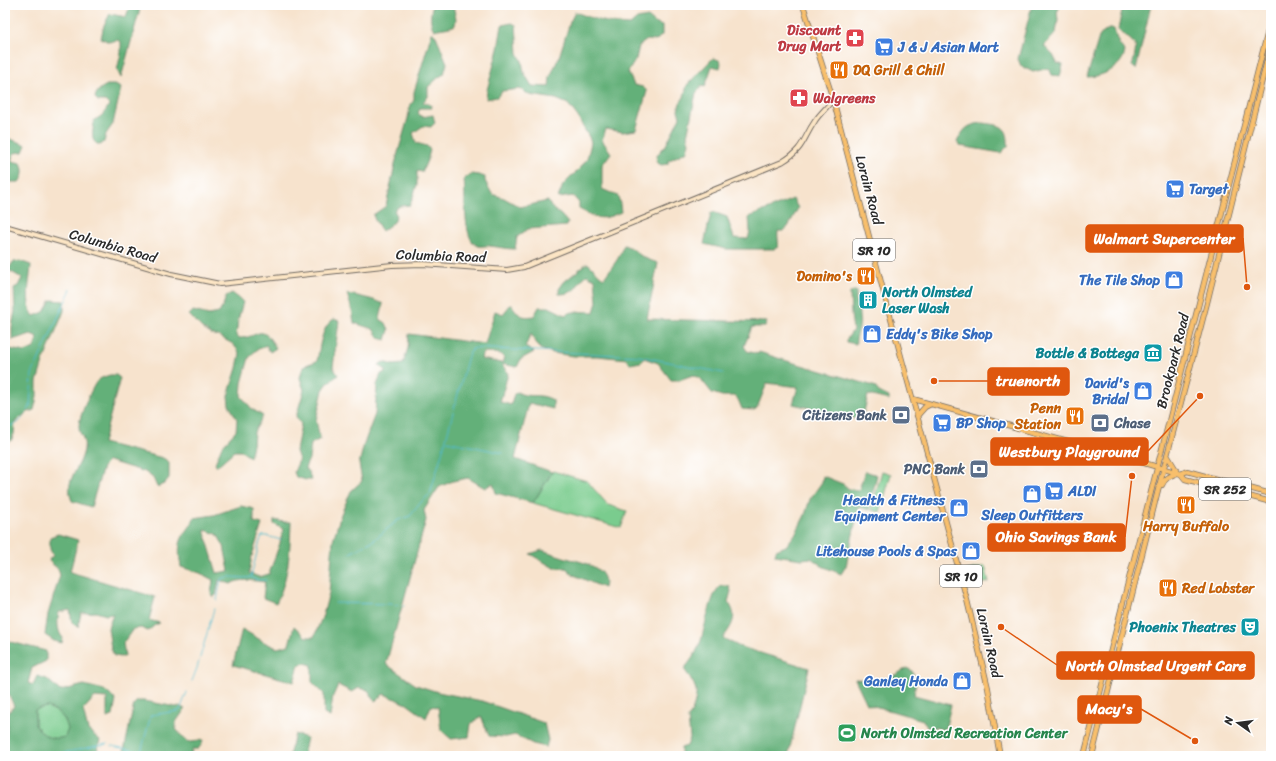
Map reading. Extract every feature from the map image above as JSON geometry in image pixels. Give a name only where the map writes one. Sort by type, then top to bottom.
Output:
[{"type":"main road","name":"Lorain Road","points":[[802,5],[833,99],[977,637],[1000,756]]},
{"type":"main road","name":"Brookpark Road","points":[[1084,756],[1271,18]]},
{"type":"main road","name":"Brookpark Road","points":[[1092,756],[1157,494],[1206,309],[1271,44]]},
{"type":"main road","name":"Columbia Road","points":[[5,226],[171,274],[220,284],[392,264],[423,264],[516,269],[782,162],[801,147],[816,119],[833,99]]},
{"type":"main road","name":"SR 252","points":[[913,399],[1179,473],[1187,471],[1271,494]]},
{"type":"main road","points":[[918,416],[925,407],[932,404]]},
{"type":"main road","points":[[1157,494],[1164,480],[1169,476],[1179,473],[1167,455]]},
{"type":"main road","name":"SR 252","points":[[1179,473],[1185,479],[1271,502]]},
{"type":"green space","points":[[130,5],[141,5],[121,78],[117,70],[121,53],[121,42],[117,40],[109,42],[101,38],[104,25],[110,14],[126,17]]},
{"type":"green space","points":[[432,5],[453,5],[456,19],[455,25],[434,30],[431,21]]},
{"type":"green space","points":[[1032,5],[1061,5],[1057,12],[1058,20],[1056,33],[1044,46],[1053,55],[1057,63],[1063,65],[1060,76],[1052,75],[1049,68],[1033,72],[1021,66],[1018,59]]},
{"type":"green space","points":[[1123,5],[1151,5],[1136,69],[1132,66],[1135,52],[1134,44],[1118,30]]},
{"type":"green space","points":[[575,12],[615,24],[630,25],[637,19],[648,17],[655,23],[662,26],[662,35],[656,41],[647,40],[639,46],[636,59],[628,72],[634,85],[643,87],[647,91],[636,130],[623,132],[606,129],[602,140],[611,153],[602,165],[602,189],[618,196],[621,212],[604,218],[595,217],[579,209],[579,203],[573,196],[558,198],[563,185],[587,159],[591,143],[578,117],[568,104],[556,99],[530,95],[520,89],[502,91],[497,97],[486,99],[502,25],[512,23],[516,25],[518,53],[522,61],[524,73],[532,86],[549,87],[550,77],[559,57],[570,22]]},
{"type":"green space","points":[[1114,29],[1119,44],[1125,51],[1123,57],[1116,66],[1106,73],[1093,77],[1087,77],[1099,37],[1104,31]]},
{"type":"green space","points":[[432,32],[436,36],[447,63],[444,74],[428,87],[428,97],[423,102],[431,105],[432,108],[420,108],[418,113],[422,117],[433,115],[435,123],[431,127],[423,126],[413,133],[416,143],[427,146],[430,150],[428,158],[422,172],[417,171],[417,185],[410,205],[400,206],[394,210],[396,214],[395,221],[382,231],[373,215],[386,206],[410,106],[414,100],[414,92]]},
{"type":"green space","points":[[713,58],[719,60],[721,63],[720,68],[712,66],[705,87],[702,86],[696,93],[687,136],[689,142],[687,151],[668,161],[668,164],[661,165],[656,162],[657,156],[665,147],[680,117],[678,110],[684,97],[687,85]]},
{"type":"green space","points":[[107,85],[115,85],[121,88],[113,124],[101,145],[94,142],[93,139],[94,120],[103,114],[109,105],[105,101],[98,101],[95,98],[96,93]]},
{"type":"green space","points":[[982,123],[994,124],[1005,130],[1008,139],[1008,146],[1001,153],[960,146],[957,142],[966,128]]},
{"type":"green space","points":[[5,137],[26,145],[23,152],[14,153],[11,161],[21,163],[22,165],[23,175],[19,182],[5,182]]},
{"type":"green space","points":[[471,174],[485,177],[485,181],[492,194],[504,198],[520,207],[548,201],[551,207],[568,223],[567,226],[528,229],[517,237],[515,249],[478,246],[473,242],[469,235],[466,216],[464,179]]},
{"type":"green space","points":[[793,199],[798,208],[788,227],[783,231],[778,231],[778,247],[774,249],[726,249],[704,244],[711,213],[713,212],[727,217],[734,238],[748,239],[750,231],[749,217]]},
{"type":"green space","points":[[624,245],[632,248],[644,258],[658,263],[647,319],[767,322],[765,327],[752,327],[744,346],[747,351],[758,354],[759,352],[874,386],[879,392],[889,397],[889,400],[868,395],[862,420],[793,404],[798,387],[767,383],[757,408],[754,410],[742,409],[735,396],[722,396],[712,393],[701,379],[693,375],[679,380],[671,380],[658,363],[644,358],[641,362],[630,364],[627,359],[598,356],[573,356],[553,353],[540,349],[531,334],[525,347],[534,352],[521,359],[517,367],[502,364],[508,374],[500,402],[511,405],[514,394],[517,392],[525,395],[543,396],[553,400],[553,409],[529,403],[515,459],[552,472],[533,503],[496,493],[493,483],[485,488],[468,478],[453,481],[439,487],[424,510],[426,520],[386,664],[416,685],[438,692],[482,701],[544,723],[548,740],[546,747],[533,744],[515,735],[506,737],[489,736],[481,716],[471,724],[469,737],[451,739],[441,730],[438,707],[431,706],[426,718],[407,704],[384,694],[375,701],[368,690],[359,688],[352,692],[338,685],[333,696],[330,717],[324,714],[324,694],[312,682],[312,665],[305,663],[299,665],[294,682],[233,665],[242,629],[277,648],[289,645],[294,626],[306,637],[314,637],[323,615],[329,593],[333,540],[341,514],[351,491],[362,481],[359,464],[364,444],[375,414],[377,385],[381,374],[387,371],[379,365],[383,362],[393,365],[403,364],[408,348],[409,334],[485,344],[495,311],[503,314],[511,304],[520,315],[526,317],[534,316],[539,307],[549,307],[565,315],[575,312],[594,312],[597,302],[595,279],[587,275],[576,288],[565,294],[559,294],[559,289],[564,282],[587,263],[604,278],[617,260]],"holes":[[[486,352],[500,354],[504,358],[502,363],[481,359],[482,354]]]},
{"type":"green space","points":[[20,261],[31,265],[28,298],[31,311],[34,316],[44,312],[51,300],[64,301],[64,311],[43,362],[37,382],[37,397],[34,410],[26,413],[15,422],[14,434],[11,441],[5,442],[5,351],[10,349],[25,352],[34,348],[38,337],[31,334],[12,340],[12,327],[15,311],[14,288],[18,286],[22,278],[8,270],[13,262]]},
{"type":"green space","points":[[856,291],[856,303],[860,306],[859,330],[856,338],[856,344],[846,342],[853,330],[850,293]]},
{"type":"green space","points":[[232,293],[243,302],[238,320],[236,336],[239,338],[263,333],[271,340],[276,348],[270,352],[266,345],[255,351],[249,358],[242,383],[241,396],[252,409],[263,416],[254,432],[250,457],[241,451],[234,451],[217,466],[215,463],[222,446],[236,431],[237,419],[229,405],[228,396],[240,353],[233,344],[203,329],[189,315],[193,311],[209,315],[219,313],[226,296]]},
{"type":"green space","points":[[347,294],[371,299],[383,304],[380,319],[386,323],[389,330],[386,340],[379,338],[373,329],[354,323]]},
{"type":"green space","points":[[334,319],[339,321],[333,367],[338,375],[328,383],[323,390],[316,420],[320,439],[311,444],[309,459],[305,468],[309,473],[311,480],[306,480],[296,477],[294,472],[299,460],[296,451],[301,424],[296,417],[304,390],[300,378],[302,370],[306,365],[317,361],[320,344],[326,327]]},
{"type":"green space","points":[[110,375],[116,375],[120,378],[103,443],[163,458],[169,462],[169,478],[164,484],[157,487],[153,478],[145,472],[109,461],[103,467],[91,507],[72,501],[70,486],[84,449],[84,442],[79,426],[83,409],[95,383],[98,380]]},
{"type":"green space","points":[[553,471],[587,481],[608,505],[627,511],[621,528],[533,503]]},
{"type":"green space","points":[[865,471],[877,475],[869,510],[859,507],[846,566],[841,574],[822,566],[811,558],[802,559],[775,555],[776,550],[786,546],[796,533],[805,515],[810,499],[822,482],[823,476],[843,484],[849,489],[859,490]]},
{"type":"green space","points":[[882,471],[891,474],[880,512],[871,510]]},
{"type":"green space","points":[[241,506],[254,509],[254,522],[262,524],[252,556],[249,573],[259,577],[269,574],[280,543],[283,529],[274,524],[274,520],[291,522],[286,574],[284,584],[276,603],[263,598],[265,582],[257,581],[242,580],[231,584],[219,580],[216,595],[213,597],[211,594],[213,580],[200,573],[181,567],[179,553],[181,540],[192,524],[194,518],[214,515]],"holes":[[[205,530],[217,534],[224,546],[229,571],[217,573]]]},
{"type":"green space","points":[[58,534],[78,540],[70,572],[155,597],[149,620],[160,623],[148,631],[141,628],[133,629],[123,643],[125,656],[114,656],[111,648],[108,628],[113,614],[106,615],[96,612],[81,613],[78,627],[72,623],[70,610],[59,612],[58,626],[63,638],[62,643],[54,641],[45,635],[48,614],[60,575],[58,569],[49,561],[53,556],[50,549],[50,537]]},
{"type":"green space","points":[[542,550],[594,567],[603,575],[605,581],[604,588],[574,575],[566,568],[554,568],[530,554]]},
{"type":"green space","points":[[985,566],[989,582],[969,587],[964,571]]},
{"type":"green space","points":[[721,586],[729,586],[731,591],[728,602],[734,616],[729,629],[723,638],[738,646],[809,668],[788,756],[683,756],[681,753],[681,748],[687,746],[690,738],[688,718],[692,712],[696,697],[694,684],[684,669],[699,646],[714,595],[717,589]]},
{"type":"green space","points":[[7,641],[46,651],[46,661],[32,668],[28,683],[33,685],[37,676],[47,679],[60,691],[84,685],[104,690],[116,700],[113,716],[107,718],[107,698],[95,697],[83,710],[88,730],[100,740],[97,751],[93,750],[88,756],[5,756],[8,713],[14,706],[8,692],[6,681]],"holes":[[[47,707],[58,712],[63,717],[68,729],[65,737],[48,737],[35,725],[35,710]]]},
{"type":"green space","points":[[907,668],[912,671],[916,680],[914,695],[951,705],[945,730],[933,727],[934,733],[930,733],[923,720],[867,704],[855,679],[882,680]]},
{"type":"green space","points":[[137,701],[145,701],[176,707],[179,706],[185,709],[176,722],[176,729],[186,741],[191,742],[203,740],[202,744],[198,749],[193,749],[190,756],[123,756],[134,704]]},
{"type":"green space","points":[[47,707],[58,712],[63,717],[68,729],[65,737],[48,737],[35,725],[35,710]]},
{"type":"green space","points":[[295,734],[307,738],[303,756],[289,756]]},
{"type":"waterway","points":[[5,428],[18,423],[30,407],[32,374],[71,289]]},
{"type":"waterway","points":[[350,553],[374,540],[398,520],[410,516],[422,501],[430,494],[468,356],[473,348],[639,356],[723,373]]},
{"type":"waterway","points":[[447,441],[503,453]]},
{"type":"waterway","points":[[217,600],[221,579],[228,577],[251,577],[262,536],[281,540]]},
{"type":"waterway","points":[[251,577],[256,580],[266,580]]},
{"type":"waterway","points":[[335,603],[391,604],[404,606]]},
{"type":"waterway","points":[[192,681],[214,609]]},
{"type":"waterway","points":[[112,746],[141,752],[151,715],[180,710],[187,692]]},
{"type":"waterway","points":[[47,756],[107,744]]},
{"type":"place","name":"Discount Drug Mart","points":[[855,38]]},
{"type":"place","name":"J & J Asian Mart","points":[[884,47]]},
{"type":"place","name":"DQ Grill & Chill","points":[[839,70]]},
{"type":"place","name":"Walgreens","points":[[799,98]]},
{"type":"place","name":"Target","points":[[1175,189]]},
{"type":"place","name":"Domino's","points":[[866,276]]},
{"type":"place","name":"The Tile Shop","points":[[1174,280]]},
{"type":"place","name":"Walmart Supercenter","points":[[1247,287]]},
{"type":"place","name":"North Olmsted Laser Wash","points":[[868,300]]},
{"type":"place","name":"Eddy's Bike Shop","points":[[872,334]]},
{"type":"place","name":"Bottle & Bottega","points":[[1153,353]]},
{"type":"place","name":"truenorth","points":[[934,381]]},
{"type":"place","name":"David's Bridal","points":[[1143,391]]},
{"type":"place","name":"Westbury Playground","points":[[1200,396]]},
{"type":"place","name":"Citizens Bank","points":[[901,415]]},
{"type":"place","name":"Penn Station","points":[[1075,416]]},
{"type":"place","name":"BP Shop","points":[[942,423]]},
{"type":"place","name":"Chase","points":[[1100,423]]},
{"type":"place","name":"PNC Bank","points":[[979,469]]},
{"type":"place","name":"Ohio Savings Bank","points":[[1132,476]]},
{"type":"place","name":"ALDI","points":[[1054,491]]},
{"type":"place","name":"Sleep Outfitters","points":[[1032,494]]},
{"type":"place","name":"Harry Buffalo","points":[[1186,505]]},
{"type":"place","name":"Health & Fitness Equipment Center","points":[[959,508]]},
{"type":"place","name":"Litehouse Pools & Spas","points":[[971,551]]},
{"type":"place","name":"Red Lobster","points":[[1168,588]]},
{"type":"place","name":"North Olmsted Urgent Care","points":[[1001,627]]},
{"type":"place","name":"Phoenix Theatres","points":[[1250,627]]},
{"type":"place","name":"Ganley Honda","points":[[962,681]]},
{"type":"place","name":"North Olmsted Recreation Center","points":[[847,733]]},
{"type":"place","name":"Macy's","points":[[1195,741]]}]
